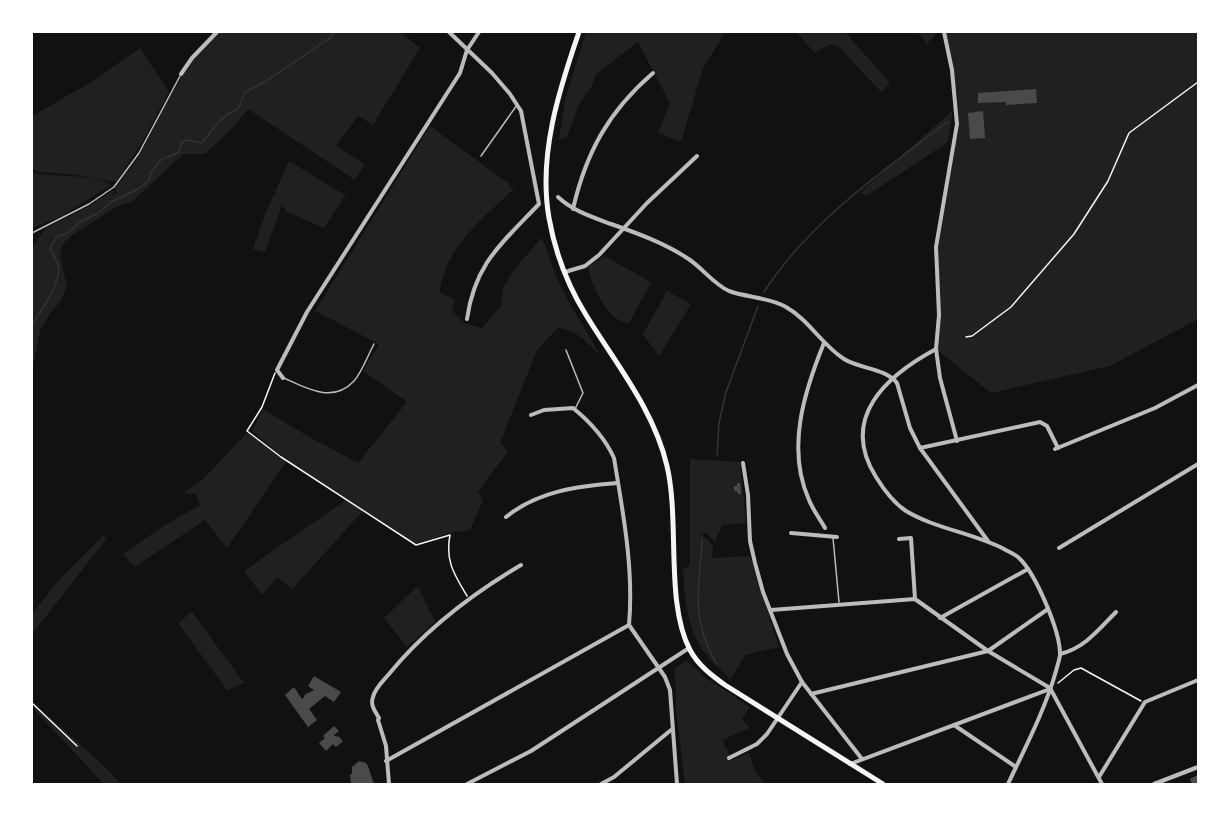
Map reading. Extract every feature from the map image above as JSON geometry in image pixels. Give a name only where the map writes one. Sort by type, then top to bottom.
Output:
[{"type":"main road","points":[[579,32],[554,112],[548,157],[549,218],[565,272],[586,315],[633,388],[662,447],[673,504],[677,599],[680,621],[689,648],[705,670],[724,685],[883,784]]},
{"type":"street","points":[[181,74],[192,58],[217,32]]},
{"type":"street","points":[[449,32],[492,73],[517,105],[523,120],[539,204],[483,265],[473,288],[467,319]]},
{"type":"street","points":[[283,378],[277,370],[312,304],[460,73],[467,50],[479,32]]},
{"type":"street","points":[[944,32],[952,70],[957,124],[936,247],[939,315],[936,348],[940,378],[957,441]]},
{"type":"street","points":[[573,209],[587,162],[600,134],[629,94],[653,73]]},
{"type":"street","points":[[565,272],[585,266],[613,242],[647,203],[697,156]]},
{"type":"street","points":[[558,197],[573,209],[624,229],[689,259],[727,290],[768,299],[787,307],[803,320],[824,343],[854,365],[893,378],[897,383],[910,428],[920,448],[988,541]]},
{"type":"street","points":[[824,343],[808,382],[798,442],[803,484],[809,501],[825,528]]},
{"type":"street","points":[[936,348],[893,378],[872,402],[862,424],[863,446],[868,465],[892,499],[906,511],[988,541],[1018,557],[1028,569],[1048,609],[1060,654],[1051,687],[1008,784]]},
{"type":"street","points":[[920,448],[1040,422],[1047,426],[1057,448],[1155,408],[1198,385]]},
{"type":"street","points":[[531,415],[544,410],[575,409],[609,446],[614,458],[629,558],[631,604],[629,625],[665,677],[670,690],[671,730],[677,784]]},
{"type":"street","points":[[743,463],[748,495],[750,542],[763,592],[787,654],[802,682],[862,759]]},
{"type":"street","points":[[1059,548],[1198,464]]},
{"type":"street","points":[[506,517],[522,505],[551,493],[581,486],[618,483]]},
{"type":"street","points":[[790,533],[835,537]]},
{"type":"street","points":[[899,538],[911,538],[915,599]]},
{"type":"street","points":[[389,784],[386,746],[379,718],[373,708],[372,698],[376,690],[401,659],[430,631],[469,599],[521,565]]},
{"type":"street","points":[[939,618],[1028,569]]},
{"type":"street","points":[[771,610],[915,599],[988,651],[1051,687],[1102,784]]},
{"type":"street","points":[[811,694],[988,651],[1048,609]]},
{"type":"street","points":[[1060,654],[1074,651],[1084,644],[1116,612]]},
{"type":"street","points":[[386,761],[629,625]]},
{"type":"street","points":[[467,784],[540,746],[689,648]]},
{"type":"street","points":[[1099,777],[1145,702],[1198,680]]},
{"type":"street","points":[[729,758],[757,744],[802,682]]},
{"type":"street","points":[[850,764],[1051,687]]},
{"type":"street","points":[[953,724],[1016,767]]},
{"type":"street","points":[[602,784],[671,730]]},
{"type":"street","points":[[1154,784],[1198,767]]},
{"type":"lane","points":[[32,233],[89,204],[114,187],[139,153],[181,74]]},
{"type":"lane","points":[[481,156],[517,105]]},
{"type":"lane","points":[[283,378],[317,393],[339,391],[354,381],[374,344]]},
{"type":"lane","points":[[566,350],[583,393],[575,409]]},
{"type":"lane","points":[[825,528],[835,537],[839,605]]},
{"type":"path","points":[[966,337],[972,336],[1011,307],[1074,234],[1108,181],[1129,133],[1198,82]]},
{"type":"path","points":[[277,370],[262,407],[247,431],[281,457],[416,545],[450,535],[447,550],[451,565],[469,599]]},
{"type":"path","points":[[1051,687],[1074,669],[1081,668],[1135,699],[1145,702]]},
{"type":"path","points":[[32,703],[77,746]]},
{"type":"shaded area","points":[[220,32],[400,32],[420,48],[373,125],[358,116],[336,146],[365,164],[355,180],[248,109],[205,154],[183,154],[132,202],[118,206],[72,235],[63,244],[60,255],[67,286],[61,301],[49,315],[40,331],[32,369],[32,247],[46,228],[91,205],[113,190],[114,195],[117,193],[115,188],[133,165],[185,72],[195,57]]},
{"type":"shaded area","points":[[586,32],[725,32],[703,68],[681,142],[658,133],[670,103],[638,42],[595,75],[593,84],[580,102],[567,137],[559,140],[565,99]]},
{"type":"shaded area","points":[[796,32],[845,32],[890,83],[881,92],[839,47],[830,44],[815,53]]},
{"type":"shaded area","points":[[917,32],[938,32],[927,44]]},
{"type":"shaded area","points":[[944,32],[1198,32],[1198,319],[1110,366],[991,393],[936,349],[939,315],[936,247],[959,118],[955,80]]},
{"type":"shaded area","points":[[140,48],[169,92],[141,144],[116,182],[32,169],[32,116],[91,82]]},
{"type":"shaded area","points":[[953,110],[948,142],[866,196],[860,193]]},
{"type":"shaded area","points":[[430,126],[508,183],[513,190],[460,243],[447,265],[439,292],[455,300],[452,311],[464,323],[482,328],[501,306],[503,289],[513,271],[542,237],[561,286],[600,356],[576,334],[558,328],[537,350],[500,443],[508,451],[478,492],[483,501],[470,530],[449,533],[416,544],[284,458],[252,431],[263,409],[358,463],[407,402],[363,371],[379,344],[315,311]]},
{"type":"shaded area","points":[[289,161],[345,195],[324,228],[287,212],[282,205],[265,252],[253,249],[264,217]]},
{"type":"shaded area","points":[[32,172],[93,178],[111,185],[62,216],[32,228]]},
{"type":"shaded area","points":[[604,256],[651,282],[629,323],[621,321],[607,310],[593,284],[588,267]]},
{"type":"shaded area","points":[[667,291],[691,304],[659,356],[643,334]]},
{"type":"shaded area","points":[[246,434],[286,462],[227,548],[205,520],[134,567],[123,554],[162,527],[200,505],[196,493],[190,495],[184,492],[201,481]]},
{"type":"shaded area","points":[[690,459],[740,462],[746,523],[722,525],[715,542],[706,533],[700,533],[713,545],[712,558],[750,556],[779,647],[745,655],[730,680],[710,659],[696,639],[686,606],[683,570],[690,565]]},
{"type":"shaded area","points":[[346,500],[363,511],[292,589],[277,577],[262,595],[244,571]]},
{"type":"shaded area","points":[[103,536],[107,538],[32,634],[32,614],[59,580]]},
{"type":"shaded area","points":[[418,586],[435,622],[407,647],[384,618]]},
{"type":"shaded area","points":[[192,612],[244,683],[227,690],[178,623]]},
{"type":"shaded area","points":[[685,661],[750,707],[742,719],[750,728],[722,740],[732,760],[749,753],[755,771],[765,784],[685,784],[676,711],[675,668]]},
{"type":"shaded area","points":[[32,701],[121,784],[104,784],[32,707]]},
{"type":"building","points":[[1036,89],[1037,103],[1006,105],[1006,102],[978,103],[978,93]]},
{"type":"building","points":[[983,111],[985,138],[970,139],[968,113]]},
{"type":"building","points":[[737,483],[740,483],[741,494],[734,491]]},
{"type":"building","points":[[314,676],[341,692],[334,702],[325,696],[309,709],[317,720],[308,727],[285,695],[294,687],[302,699],[304,695],[314,690],[308,686]]},
{"type":"building","points":[[334,726],[339,731],[334,735],[343,741],[336,747],[333,744],[326,751],[319,743]]},
{"type":"building","points":[[359,761],[368,766],[374,784],[351,784],[352,767]]},
{"type":"building","points":[[1198,775],[1198,784],[1192,784],[1190,779]]},
{"type":"waterway","points":[[33,324],[51,294],[58,276],[57,262],[50,249],[57,236],[67,234],[81,221],[97,214],[111,202],[149,181],[151,172],[161,160],[179,152],[182,142],[187,140],[202,143],[222,119],[238,109],[245,92],[263,83],[330,38],[335,32]]},
{"type":"waterway","points":[[764,292],[782,266],[825,220],[872,179],[947,122]]},
{"type":"waterway","points":[[717,456],[719,423],[726,392],[758,306]]},
{"type":"waterway","points":[[32,321],[32,336]]},
{"type":"waterway","points":[[702,539],[698,593],[699,615],[702,630],[717,665]]}]
